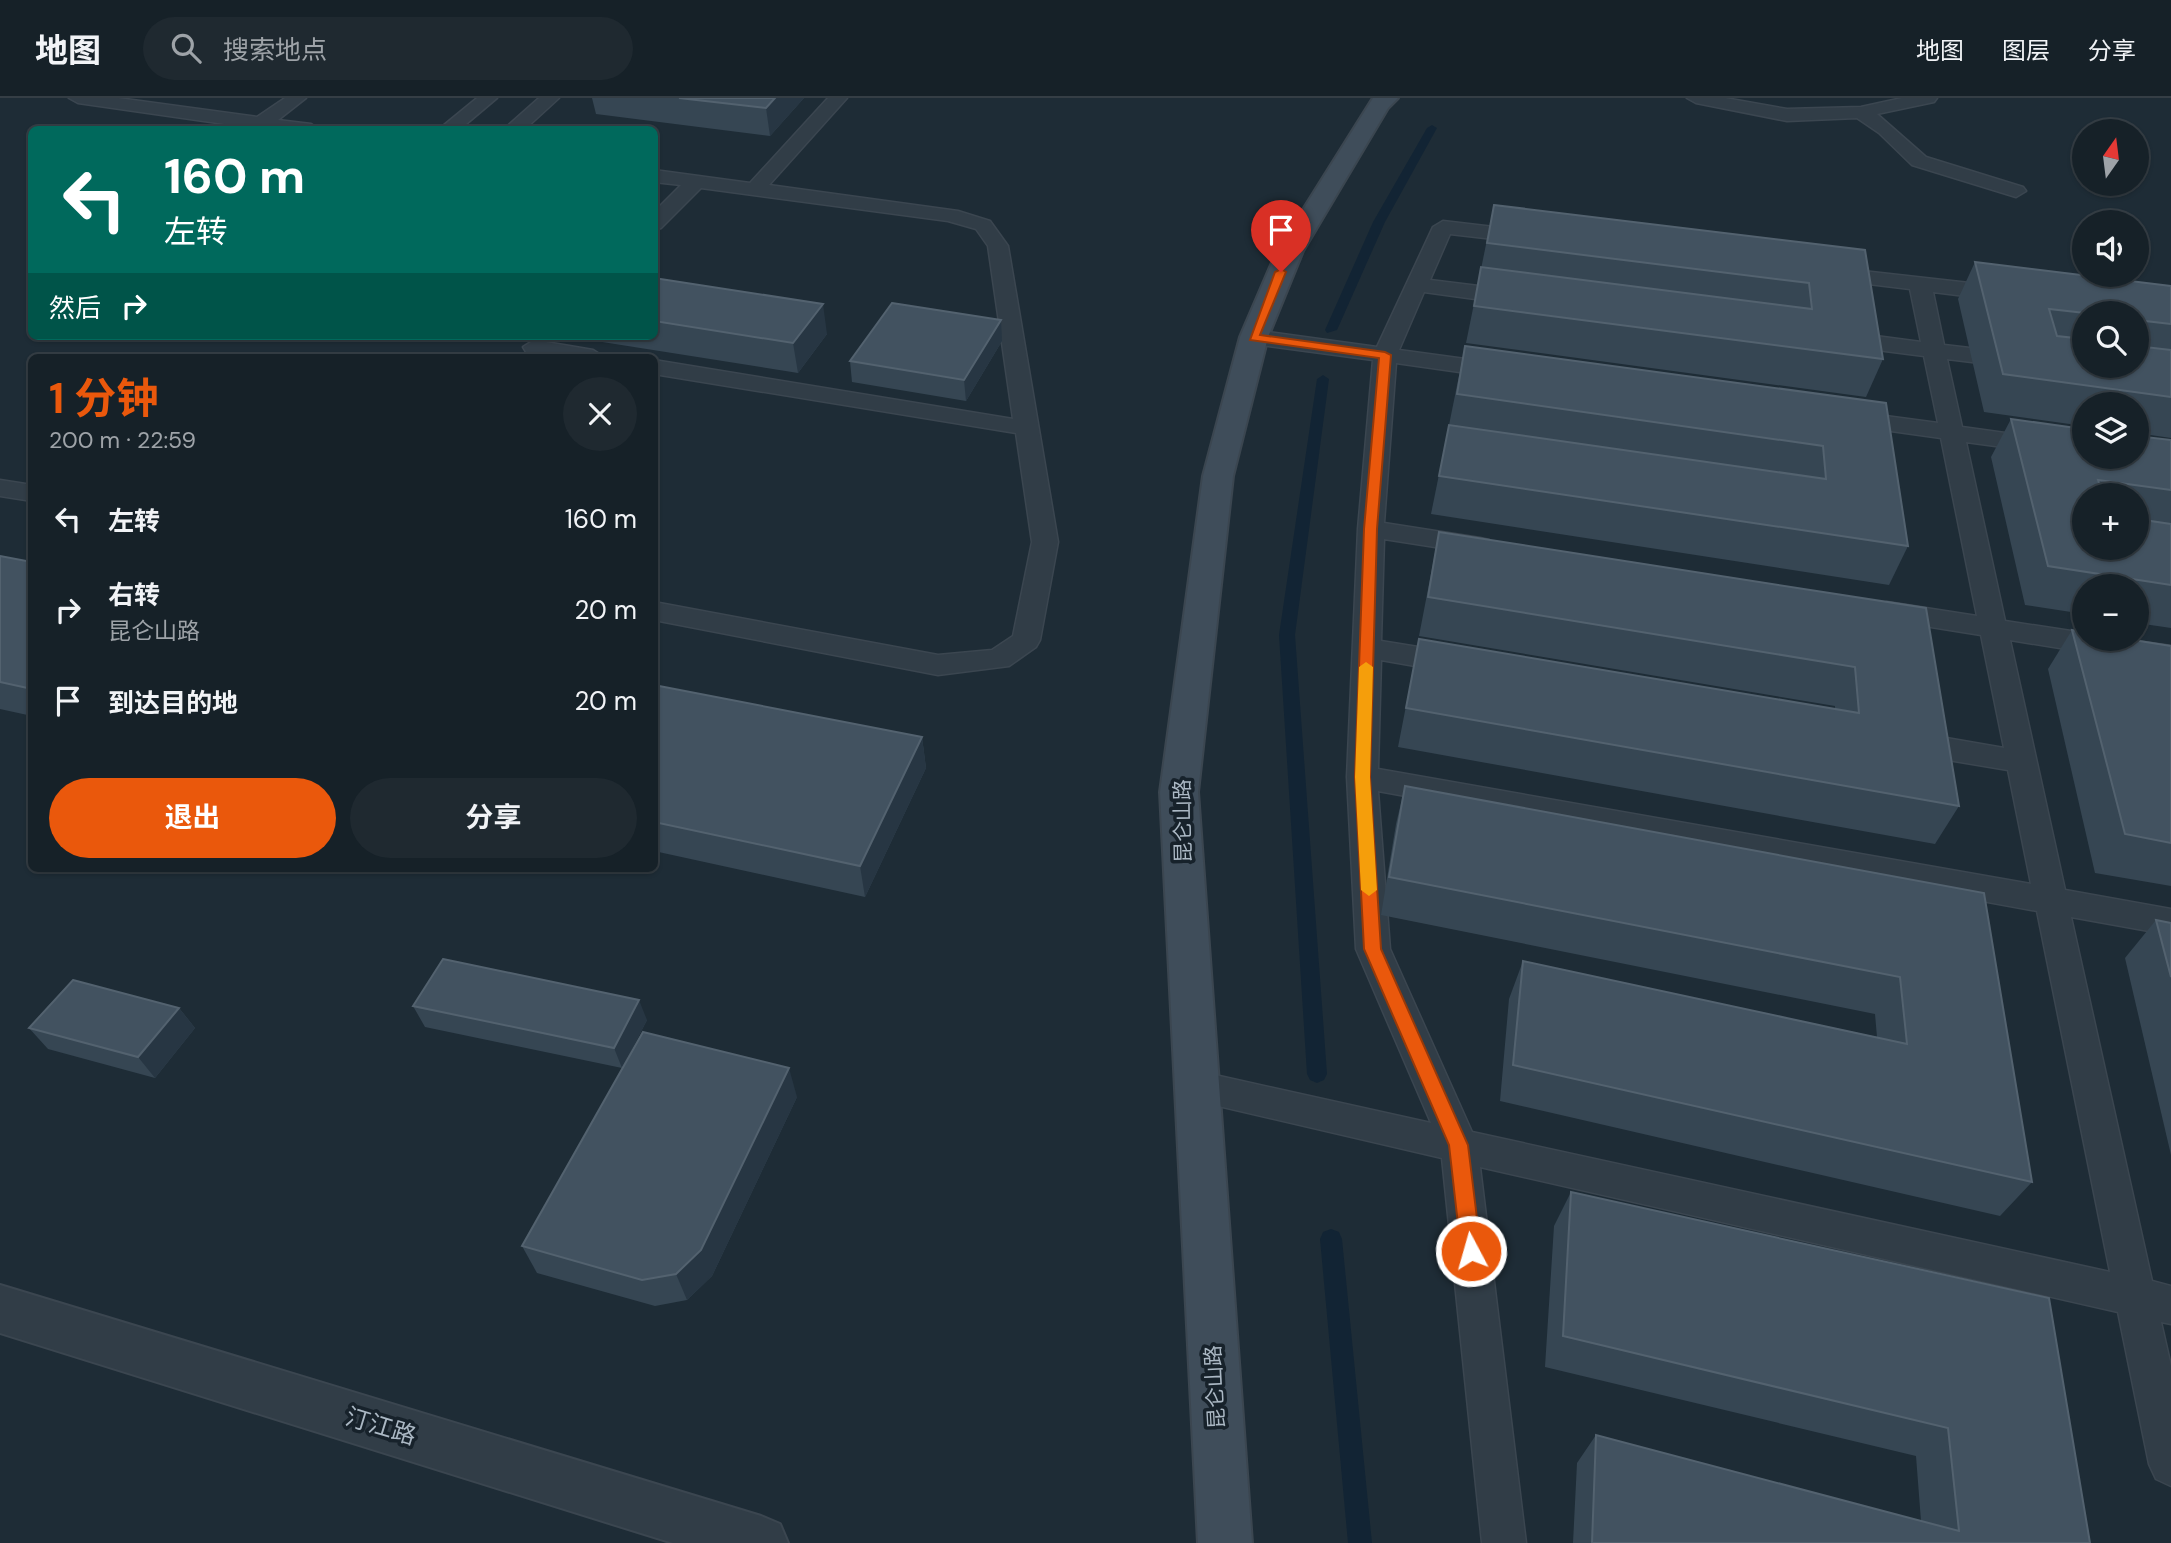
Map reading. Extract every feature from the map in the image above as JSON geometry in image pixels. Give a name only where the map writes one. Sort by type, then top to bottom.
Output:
[{"type":"main road","name":"昆仑山路","points":[[1224,1543],[1179,792],[1218,476],[1254,337],[1290,251],[1379,104],[1387,98]]},
{"type":"street","name":"汀江路","points":[[0,1309],[761,1543]]},
{"type":"lane","points":[[78,98],[282,126]]},
{"type":"lane","points":[[261,123],[297,98]]},
{"type":"lane","points":[[452,126],[488,98]]},
{"type":"lane","points":[[517,126],[551,98]]},
{"type":"lane","points":[[755,189],[838,98]]},
{"type":"lane","points":[[1696,98],[1787,115],[1861,112],[1927,98]]},
{"type":"lane","points":[[1861,112],[1886,129],[1919,161],[2016,191]]},
{"type":"lane","points":[[658,176],[951,215],[983,225],[998,246],[1045,542],[1026,640],[999,659],[938,665],[658,612]]},
{"type":"lane","points":[[658,220],[696,181]]},
{"type":"lane","points":[[1504,1543],[1459,1145],[1373,949],[1362,777],[1371,529],[1385,355],[1443,227],[1552,240]]},
{"type":"lane","points":[[1798,269],[2026,297]]},
{"type":"lane","points":[[1920,284],[2052,901],[2153,1301],[2171,1464]]},
{"type":"lane","points":[[1417,285],[1539,300]]},
{"type":"lane","points":[[1812,335],[2040,363]]},
{"type":"lane","points":[[1254,337],[1523,374]]},
{"type":"lane","points":[[534,347],[575,354]]},
{"type":"lane","points":[[658,368],[1027,428]]},
{"type":"lane","points":[[1828,416],[2072,449]]},
{"type":"lane","points":[[0,488],[28,493]]},
{"type":"lane","points":[[1371,529],[1506,550]]},
{"type":"lane","points":[[1858,606],[2171,656]]},
{"type":"lane","points":[[1367,648],[1476,667]]},
{"type":"lane","points":[[1885,738],[2022,762]]},
{"type":"lane","points":[[1362,777],[2171,922]]},
{"type":"lane","points":[[1197,1087],[2153,1301]]},
{"type":"building","points":[[679,98],[775,98],[766,108]]},
{"type":"building","points":[[1494,205],[1865,250],[1883,359],[1474,306],[1481,267],[1812,309],[1809,283],[1487,243]]},
{"type":"building","points":[[1975,262],[2072,274],[2072,287],[2149,287],[2149,283],[2171,286],[2171,324],[2149,321],[2149,301],[2072,301],[2072,312],[2049,309],[2057,336],[2072,338],[2072,378],[2149,378],[2149,347],[2171,350],[2171,397],[2003,374]]},
{"type":"building","points":[[658,279],[823,304],[793,343],[658,322]]},
{"type":"building","points":[[892,303],[1001,320],[964,380],[850,361]]},
{"type":"building","points":[[1465,346],[1886,403],[1908,546],[1439,476],[1449,425],[1826,479],[1823,446],[1457,394]]},
{"type":"building","points":[[2011,419],[2072,427],[2072,469],[2149,469],[2149,437],[2171,440],[2171,490],[2149,487],[2149,483],[2098,480],[2099,483],[2072,483],[2072,560],[2149,560],[2149,521],[2171,524],[2171,585],[2149,582],[2149,574],[2100,574],[2048,566]]},
{"type":"building","points":[[1439,532],[1926,608],[1959,806],[1406,708],[1419,639],[1859,713],[1855,667],[1428,597]]},
{"type":"building","points":[[0,556],[28,561],[28,688],[0,682]]},
{"type":"building","points":[[2149,642],[2171,646],[2171,843],[2125,834],[2077,651],[2149,651]]},
{"type":"building","points":[[658,686],[922,737],[860,866],[658,823]]},
{"type":"building","points":[[1405,786],[1984,893],[2032,1182],[1513,1065],[1523,961],[1907,1044],[1900,977],[1389,877]]},
{"type":"building","points":[[2156,920],[2171,923],[2171,977]]},
{"type":"building","points":[[443,959],[639,1000],[614,1048],[413,1006]]},
{"type":"building","points":[[73,980],[179,1008],[138,1057],[29,1028]]},
{"type":"building","points":[[643,1032],[789,1068],[701,1250],[676,1274],[642,1280],[522,1246]]},
{"type":"building","points":[[1571,1192],[2049,1298],[2090,1543],[1592,1543],[1596,1435],[1959,1531],[1948,1428],[1563,1336]]},
{"type":"waterway","points":[[1331,330],[1379,222],[1432,128]]},
{"type":"waterway","points":[[1317,1074],[1287,635],[1323,379]]},
{"type":"waterway","points":[[1331,1239],[1360,1543]]},
{"type":"slow traffic","points":[[1366,667],[1362,777],[1369,890]]},
{"type":"route","points":[[1281,272],[1254,337],[1385,355],[1371,529],[1362,777],[1373,949],[1459,1145],[1471,1251]]}]
